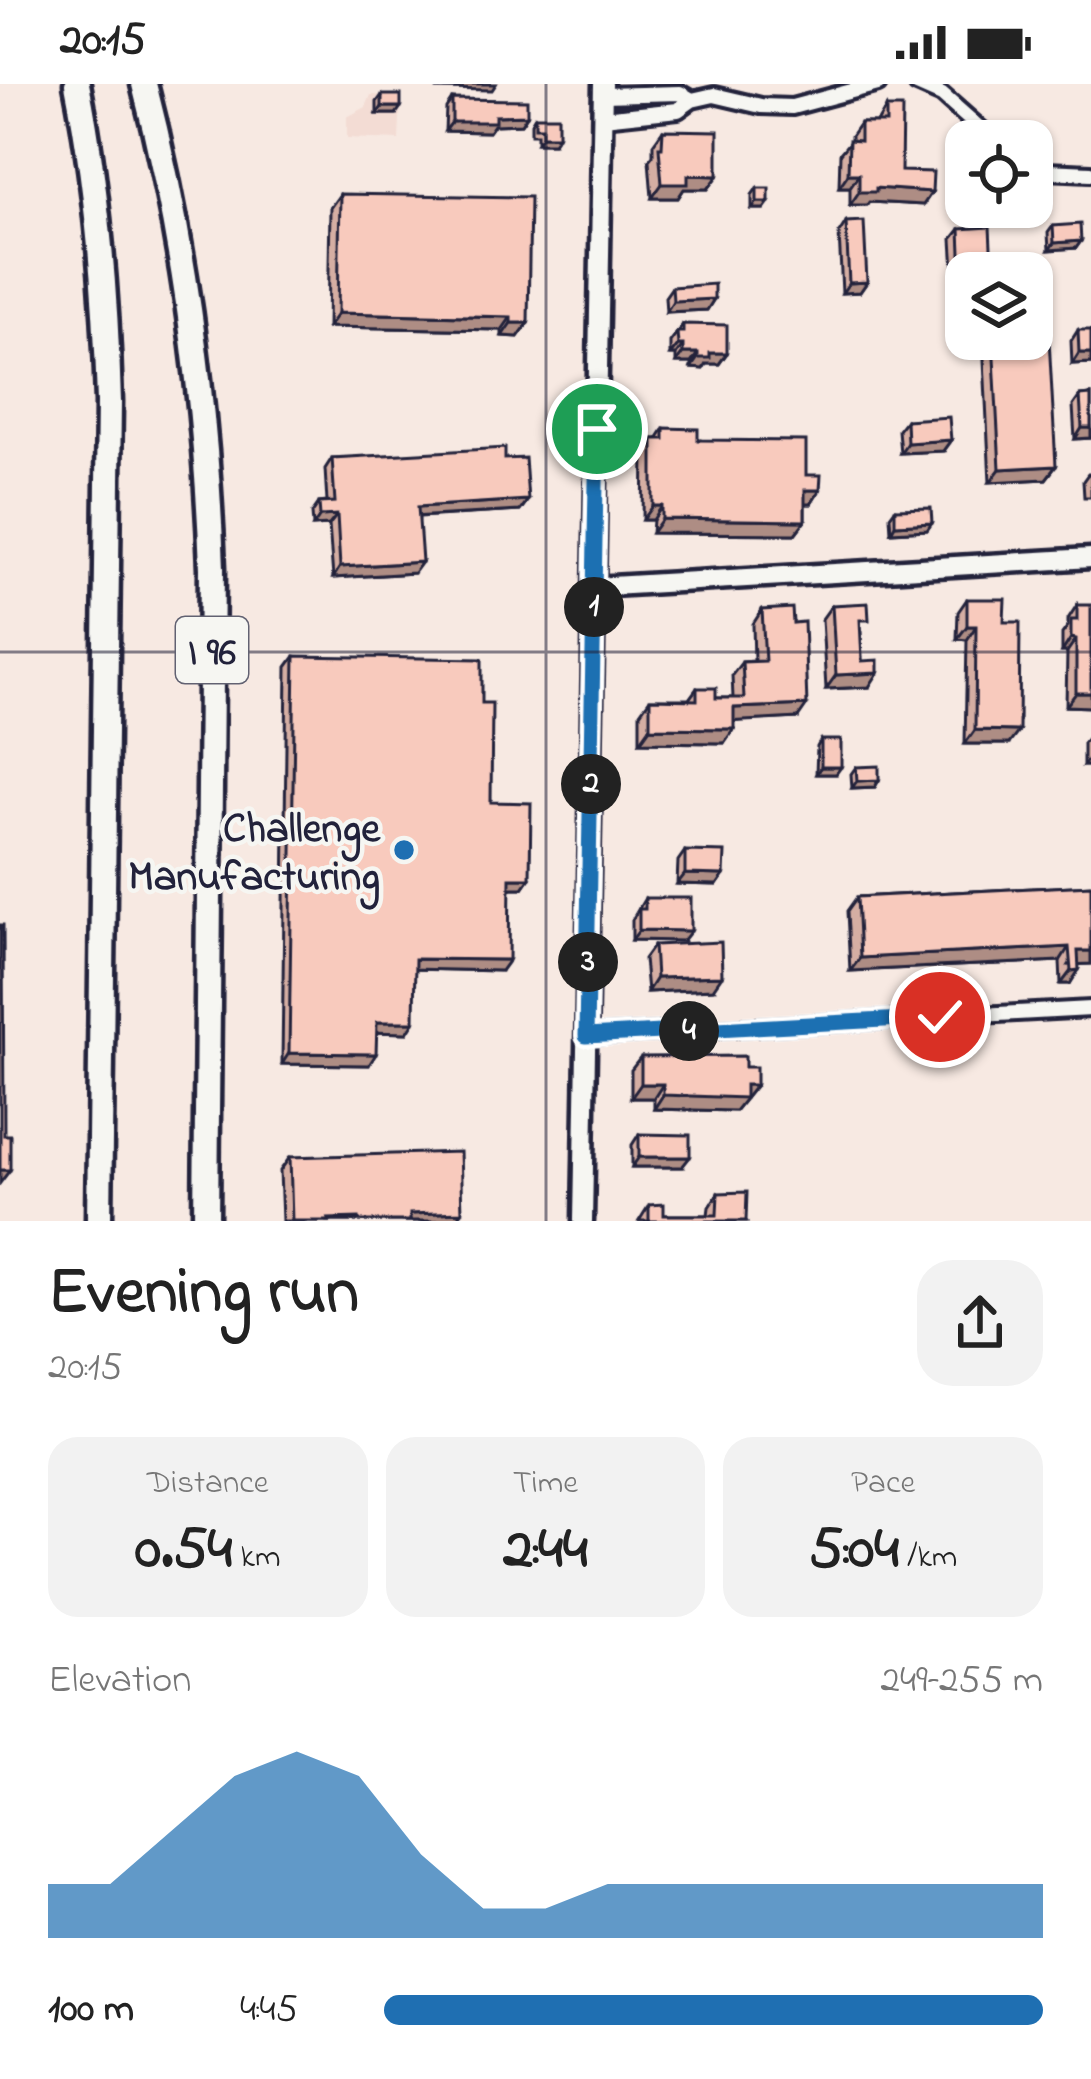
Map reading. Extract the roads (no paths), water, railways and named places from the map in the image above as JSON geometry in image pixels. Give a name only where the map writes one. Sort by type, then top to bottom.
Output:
[{"type":"highway","points":[[77,84],[96,203],[110,403],[99,1221]]},
{"type":"highway","name":"I 96","points":[[144,84],[181,250],[208,474],[212,568],[206,1221]]},
{"type":"main road","points":[[584,1221],[603,90]]},
{"type":"main road","points":[[594,587],[1091,558]]},
{"type":"street","points":[[603,118],[678,110],[692,100],[714,95],[761,106],[792,106],[878,84]]},
{"type":"street","points":[[928,86],[969,120]]},
{"type":"street","points":[[603,90],[680,93],[692,100]]},
{"type":"street","points":[[1053,171],[1091,173]]},
{"type":"street","points":[[586,1036],[1091,1009]]},
{"type":"place","name":"Challenge Manufacturing","points":[[404,850]]}]
